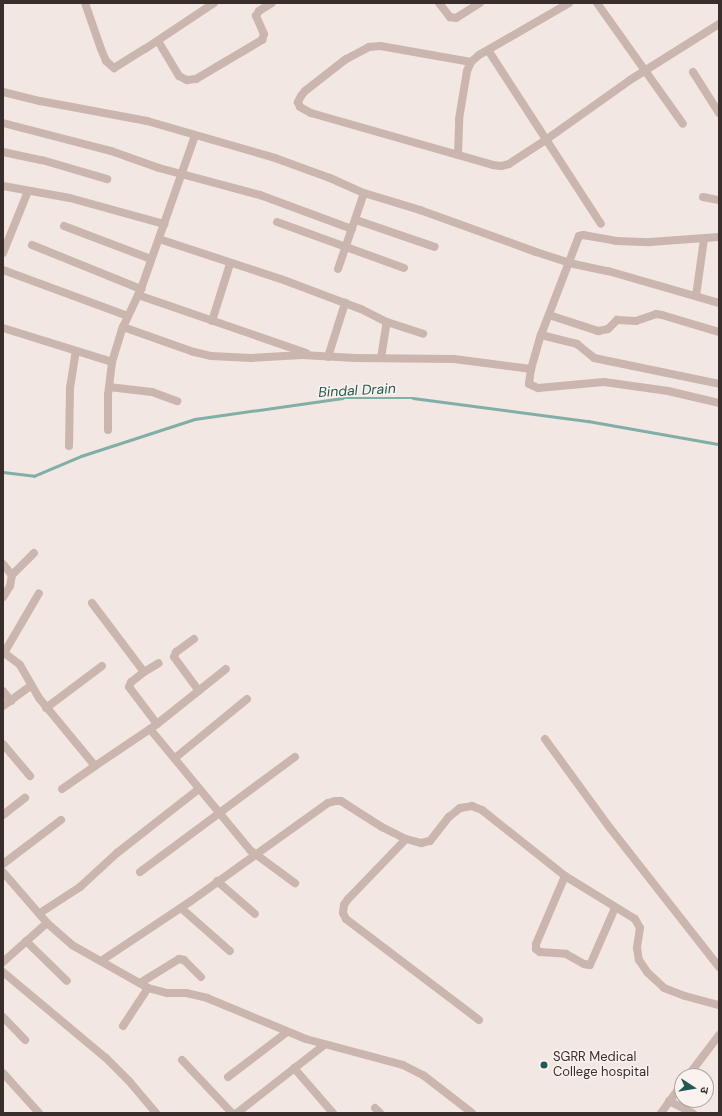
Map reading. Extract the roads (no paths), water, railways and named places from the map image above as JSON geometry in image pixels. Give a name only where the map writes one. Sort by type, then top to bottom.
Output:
[{"type":"street","points":[[85,3],[106,61],[114,68],[158,41],[214,3]]},
{"type":"street","points":[[158,41],[179,76],[188,80],[196,79],[262,40],[264,34],[256,16],[259,11],[272,3]]},
{"type":"street","points":[[440,3],[450,17],[456,18],[480,3]]},
{"type":"street","points":[[458,155],[459,119],[467,71],[471,62],[479,55],[568,3]]},
{"type":"street","points":[[597,3],[683,124]]},
{"type":"street","points":[[471,62],[380,46],[369,47],[346,59],[305,91],[300,96],[298,102],[300,107],[311,113],[501,166],[509,164],[645,71],[719,24]]},
{"type":"street","points":[[488,50],[601,224]]},
{"type":"street","points":[[693,72],[719,113]]},
{"type":"street","points":[[3,92],[40,101],[146,121],[274,158],[330,178],[364,193],[420,210],[493,238],[569,263],[608,271],[719,303]]},
{"type":"street","points":[[3,123],[112,151],[159,168],[267,198],[352,229]]},
{"type":"street","points":[[108,430],[109,388],[112,362],[123,327],[140,292],[195,136]]},
{"type":"street","points":[[3,152],[52,162],[107,179]]},
{"type":"street","points":[[3,186],[70,198],[164,224]]},
{"type":"street","points":[[3,254],[28,190]]},
{"type":"street","points":[[338,269],[364,193]]},
{"type":"street","points":[[703,197],[719,200]]},
{"type":"street","points":[[356,220],[435,247]]},
{"type":"street","points":[[277,222],[404,268]]},
{"type":"street","points":[[64,226],[151,259]]},
{"type":"street","points":[[719,237],[656,242],[622,241],[583,235],[579,236],[541,335],[531,369],[529,384],[538,388],[604,382],[668,391],[719,403]]},
{"type":"street","points":[[696,296],[704,239]]},
{"type":"street","points":[[159,240],[230,264],[281,279],[345,303],[387,322],[423,334]]},
{"type":"street","points":[[32,245],[140,292],[212,321],[312,356]]},
{"type":"street","points":[[212,321],[230,264]]},
{"type":"street","points":[[3,270],[128,316]]},
{"type":"street","points":[[328,356],[345,303]]},
{"type":"street","points":[[549,315],[598,331],[608,329],[617,320],[636,322],[656,314],[719,332]]},
{"type":"street","points":[[381,358],[387,322]]},
{"type":"street","points":[[123,327],[203,354],[251,358],[328,356],[454,359],[531,369]]},
{"type":"street","points":[[3,328],[112,362]]},
{"type":"street","points":[[541,335],[577,344],[594,358],[719,384]]},
{"type":"street","points":[[69,446],[70,388],[76,352]]},
{"type":"street","points":[[109,388],[152,392],[177,401]]},
{"type":"street","points":[[3,597],[10,586],[12,575],[34,553]]},
{"type":"street","points":[[3,564],[12,575]]},
{"type":"street","points":[[39,593],[4,652],[20,665],[31,686],[46,708],[95,766]]},
{"type":"street","points":[[92,604],[144,672]]},
{"type":"street","points":[[194,639],[176,652],[174,657],[199,691]]},
{"type":"street","points":[[157,724],[129,687],[131,682],[159,663]]},
{"type":"street","points":[[46,708],[102,666]]},
{"type":"street","points":[[62,789],[157,724],[226,669]]},
{"type":"street","points":[[3,706],[31,686]]},
{"type":"street","points":[[3,691],[11,701]]},
{"type":"street","points":[[175,758],[247,699]]},
{"type":"street","points":[[150,729],[255,855],[295,883]]},
{"type":"street","points":[[545,740],[610,828],[719,967]]},
{"type":"street","points":[[3,744],[30,776]]},
{"type":"street","points":[[140,872],[221,813],[258,783],[295,758]]},
{"type":"street","points":[[40,913],[80,887],[117,853],[199,789]]},
{"type":"street","points":[[3,815],[25,798]]},
{"type":"street","points":[[101,961],[181,908],[304,820],[335,801],[340,801],[349,805],[382,827],[408,840],[421,843],[430,841],[449,817],[460,808],[472,806],[482,810],[566,876],[638,923],[640,928],[637,955],[647,972],[670,991],[719,1005]]},
{"type":"street","points":[[3,864],[61,820]]},
{"type":"street","points":[[408,840],[348,899],[344,905],[343,913],[346,919],[479,1020]]},
{"type":"street","points":[[3,872],[40,913],[47,923],[72,945],[140,984],[148,988],[167,993],[186,994],[207,998],[287,1032],[324,1045],[403,1064],[414,1070],[472,1113]]},
{"type":"street","points":[[566,876],[536,944],[536,949],[540,952],[566,954],[584,964],[590,965],[615,908]]},
{"type":"street","points":[[217,881],[255,914]]},
{"type":"street","points":[[181,908],[230,951]]},
{"type":"street","points":[[3,962],[47,923]]},
{"type":"street","points":[[26,941],[67,981]]},
{"type":"street","points":[[140,984],[179,959],[184,960],[201,977]]},
{"type":"street","points":[[3,972],[106,1058],[129,1081],[156,1113]]},
{"type":"street","points":[[123,1026],[148,988]]},
{"type":"street","points":[[3,1017],[25,1040]]},
{"type":"street","points":[[228,1077],[287,1032]]},
{"type":"street","points":[[694,1068],[719,1035]]},
{"type":"street","points":[[237,1113],[324,1045]]},
{"type":"street","points":[[182,1060],[232,1113]]},
{"type":"street","points":[[294,1068],[333,1113]]},
{"type":"street","points":[[3,1073],[39,1113]]},
{"type":"street","points":[[661,1113],[674,1094]]},
{"type":"street","points":[[669,1101],[693,1113]]},
{"type":"waterway","name":"Bindal Drain","points":[[3,472],[34,476],[81,456],[195,419],[343,398],[413,398],[588,421],[719,444]]},
{"type":"place","name":"SGRR Medical College hospital","points":[[544,1065]]}]
